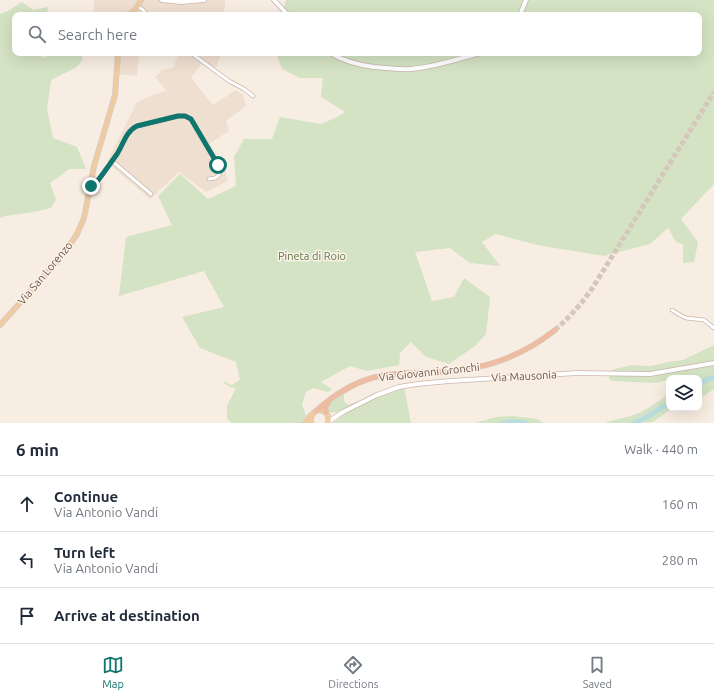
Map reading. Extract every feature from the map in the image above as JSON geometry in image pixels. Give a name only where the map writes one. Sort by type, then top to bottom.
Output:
[{"type":"highway","name":"Via Giovanni Gronchi","points":[[314,412],[344,390],[364,381],[380,376],[446,372],[488,364],[510,357],[522,351],[540,341],[555,330]]},
{"type":"highway","name":"Via Giovanni Gronchi","points":[[326,414],[325,408],[327,404],[344,390]]},
{"type":"main road","points":[[162,0],[182,2],[204,0]]},
{"type":"main road","points":[[274,0],[285,12]]},
{"type":"main road","points":[[521,12],[526,0]]},
{"type":"main road","points":[[133,12],[139,3]]},
{"type":"main road","name":"Via San Lorenzo","points":[[0,325],[63,255],[78,234],[84,218],[94,166],[115,95],[118,56]]},
{"type":"main road","points":[[336,56],[363,65],[405,69],[443,64],[470,56]]},
{"type":"main road","name":"Via Mausonia","points":[[328,423],[340,414],[364,401],[399,387],[421,383],[577,373],[650,374],[714,363]]},
{"type":"main road","points":[[305,423],[314,412],[321,410],[329,419],[328,423]]},
{"type":"main road","points":[[311,423],[310,418],[314,412]]},
{"type":"main road","name":"Via Mausonia","points":[[326,414],[334,416],[340,414]]},
{"type":"street","points":[[139,3],[144,12]]},
{"type":"street","points":[[195,56],[229,81],[253,96]]},
{"type":"street","points":[[91,186],[96,183],[134,127],[178,116],[188,117],[193,122],[218,165],[219,175],[215,178],[209,179]]},
{"type":"street","points":[[112,161],[151,194]]},
{"type":"street","points":[[672,310],[686,318],[703,320],[714,328]]},
{"type":"shaded area","points":[[94,0],[225,0],[224,12],[93,12]]},
{"type":"shaded area","points":[[116,56],[139,56],[137,76],[114,74]]},
{"type":"shaded area","points":[[178,56],[220,56],[216,68],[201,64],[191,78],[213,105],[236,90],[243,95],[246,106],[226,121],[229,131],[209,144],[224,167],[228,181],[206,192],[179,172],[150,199],[107,162],[137,102],[166,90],[155,77],[162,70],[173,68]]},
{"type":"green space","name":"Pineta di Roio","points":[[286,0],[714,0],[714,184],[681,219],[698,242],[694,262],[683,263],[683,244],[676,242],[668,228],[650,244],[604,256],[537,245],[496,234],[482,242],[500,266],[470,263],[450,248],[415,252],[432,301],[454,297],[464,278],[490,297],[486,334],[475,346],[449,364],[426,357],[411,342],[400,353],[399,365],[367,371],[350,366],[321,382],[332,389],[328,392],[313,388],[306,392],[302,405],[306,415],[302,423],[231,423],[227,418],[227,406],[236,388],[230,387],[223,381],[232,385],[240,380],[236,362],[200,348],[182,317],[224,307],[204,271],[119,296],[126,237],[172,225],[158,196],[180,174],[208,199],[236,186],[234,157],[244,139],[272,139],[280,117],[321,124],[345,112],[321,97],[323,78],[300,78],[282,69],[277,56],[702,56],[702,12],[283,12]]},
{"type":"green space","points":[[22,2],[33,10],[48,7],[47,12],[12,12],[12,56],[42,56],[42,58],[49,56],[82,56],[83,59],[77,67],[51,80],[47,109],[53,138],[77,147],[86,169],[69,169],[50,183],[56,200],[51,208],[0,218],[0,14]]},
{"type":"green space","points":[[714,345],[714,389],[702,397],[702,375],[666,375],[666,381],[654,383],[612,381],[609,379],[611,371],[615,369],[631,365],[651,366],[683,360]]},
{"type":"green space","points":[[404,387],[411,423],[333,423],[349,411]]},
{"type":"green space","points":[[347,389],[351,390],[344,394],[344,401],[348,405],[358,401],[340,411],[333,413],[329,412],[327,407],[329,403]]},
{"type":"green space","points":[[666,396],[667,411],[652,422],[605,423],[630,416],[646,410]]},
{"type":"green space","points":[[512,416],[537,419],[544,423],[475,423],[496,417]]},
{"type":"waterway","points":[[702,382],[714,377]]},
{"type":"waterway","points":[[634,423],[666,406]]},
{"type":"waterway","points":[[503,423],[525,423]]},
{"type":"tunnel","points":[[555,330],[577,308],[595,284],[714,92]]},
{"type":"route","points":[[91,186],[96,183],[116,155],[132,128],[178,116],[185,116],[191,119],[218,165]]}]
